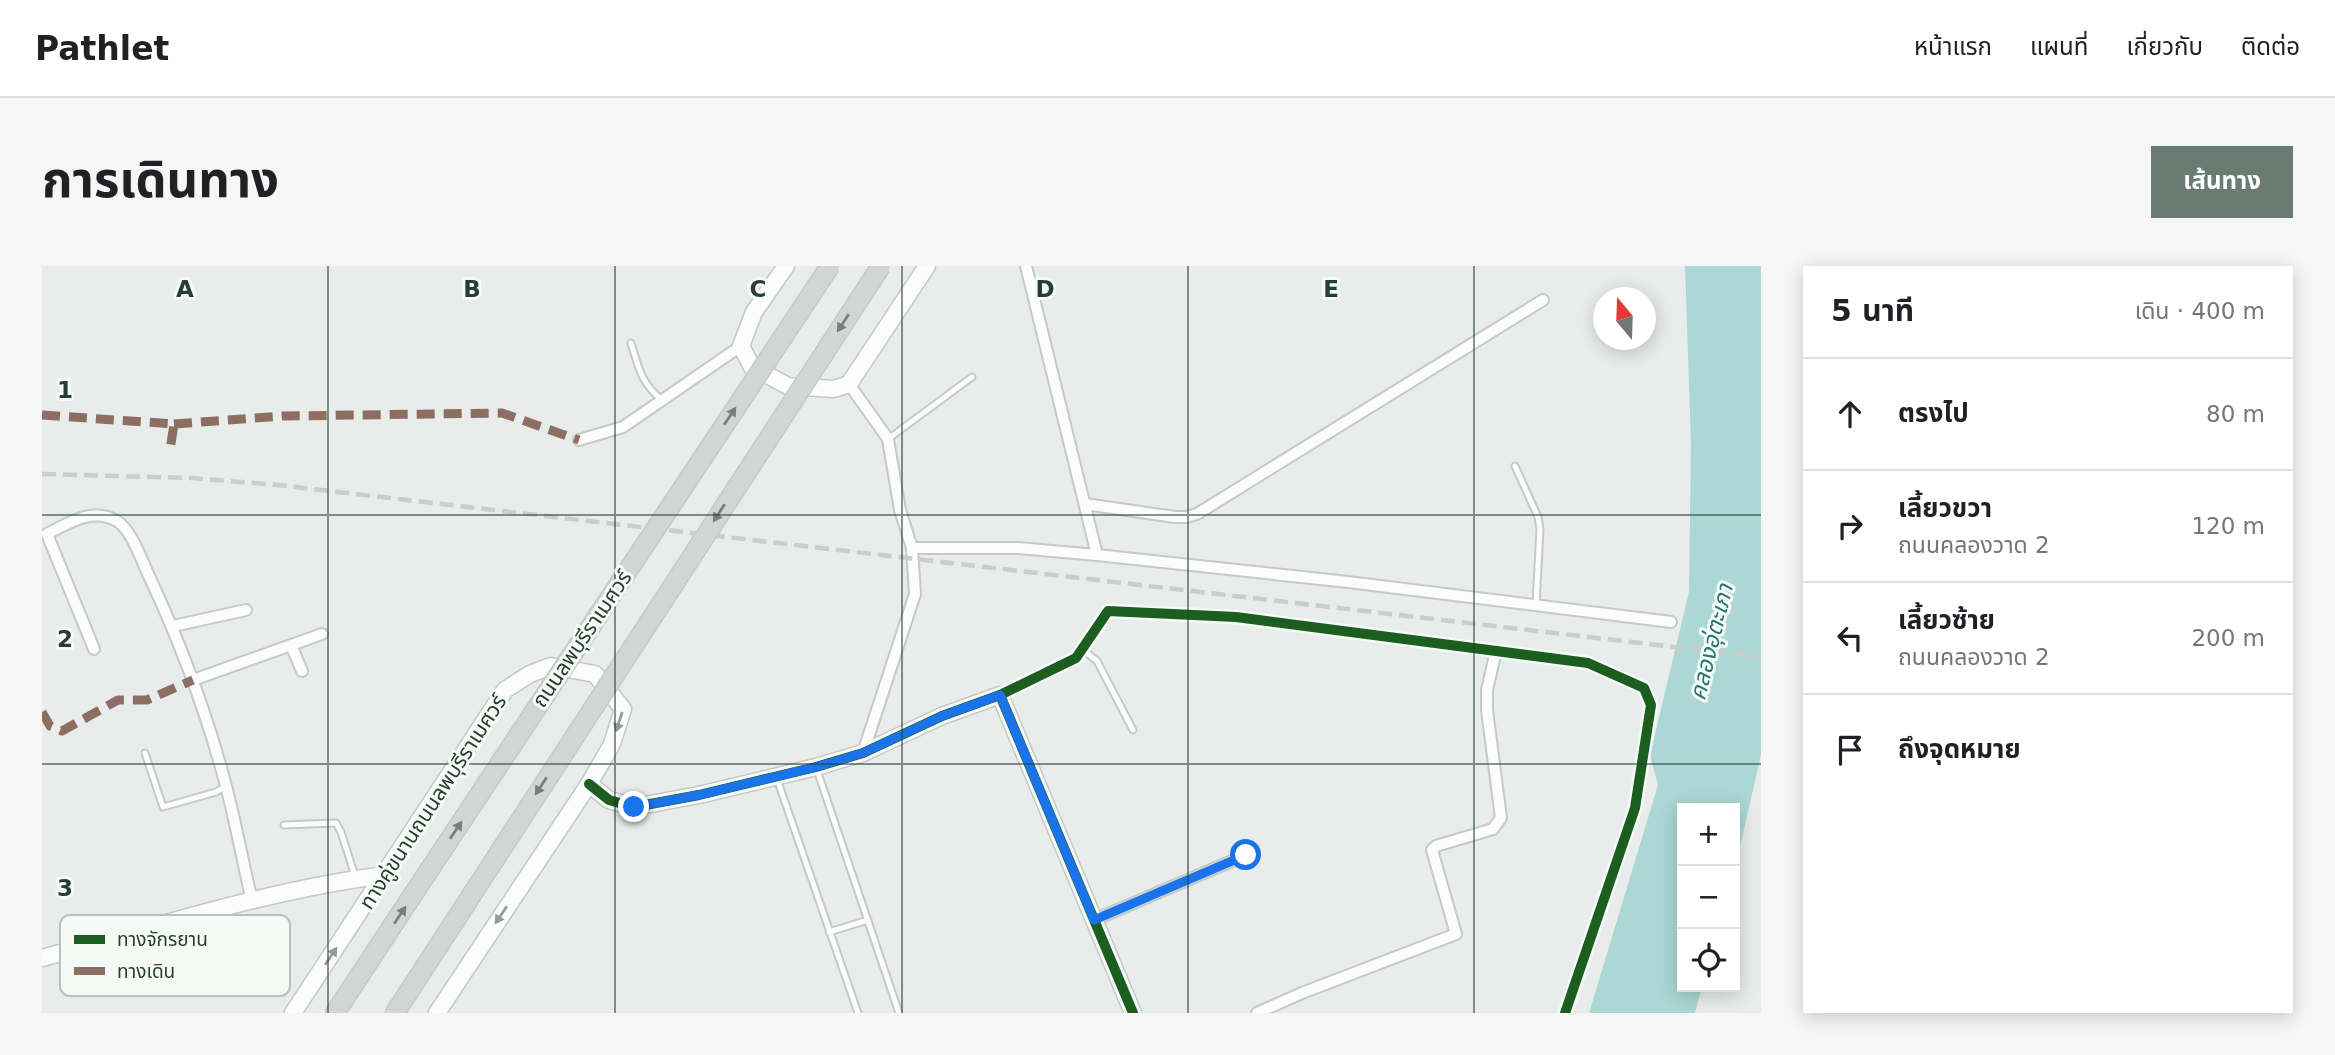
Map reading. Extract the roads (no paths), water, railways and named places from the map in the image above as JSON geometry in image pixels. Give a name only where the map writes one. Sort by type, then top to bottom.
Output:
[{"type":"main road","points":[[786,266],[754,312],[741,346],[752,367],[788,386],[834,390],[849,384],[927,266]]},
{"type":"main road","name":"ถนนลพบุรีราเมศวร์","points":[[335,1013],[830,266]]},
{"type":"main road","points":[[395,1013],[558,758],[881,266]]},
{"type":"main road","name":"ทางคู่ขนานถนนลพบุรีราเมศวร์","points":[[293,1013],[505,690],[530,674],[551,666],[595,674],[623,709],[612,744],[589,784],[437,1013]]},
{"type":"main road","points":[[589,784],[609,800],[634,807],[699,795],[863,753],[942,716],[1000,695],[1133,1013]]},
{"type":"main road","points":[[197,915],[355,879],[385,875]]},
{"type":"main road","points":[[43,954],[60,950]]},
{"type":"street","points":[[1026,266],[1097,555]]},
{"type":"street","points":[[1085,504],[1175,517],[1197,514],[1544,300]]},
{"type":"street","points":[[579,440],[623,427],[741,346]]},
{"type":"street","points":[[849,384],[888,439],[900,510],[912,548],[915,594],[863,753]]},
{"type":"street","points":[[94,649],[45,536],[83,516],[106,517],[119,522],[134,543],[173,626],[226,786],[252,901]]},
{"type":"street","points":[[912,548],[1018,548],[1097,555],[1349,582],[1671,622]]},
{"type":"street","points":[[173,626],[246,610]]},
{"type":"street","points":[[1000,695],[1076,658],[1108,611],[1236,617],[1588,663],[1644,688],[1651,705],[1635,808],[1565,1013]]},
{"type":"street","points":[[193,680],[322,634]]},
{"type":"street","points":[[291,645],[302,671]]},
{"type":"street","points":[[1258,1013],[1302,993],[1456,934],[1432,850],[1436,846],[1493,829],[1501,818],[1487,710],[1487,690],[1496,651]]},
{"type":"street","points":[[1094,920],[1246,855]]},
{"type":"lane","points":[[631,343],[643,380],[649,390],[663,401]]},
{"type":"lane","points":[[888,439],[972,376]]},
{"type":"lane","points":[[1515,466],[1538,517],[1540,529],[1536,606]]},
{"type":"lane","points":[[1082,649],[1097,661],[1133,730]]},
{"type":"lane","points":[[145,753],[163,807],[216,792],[226,786]]},
{"type":"lane","points":[[816,767],[899,1013]]},
{"type":"lane","points":[[776,776],[858,1013]]},
{"type":"lane","points":[[284,825],[336,823],[355,879]]},
{"type":"lane","points":[[830,932],[867,920]]},
{"type":"water","name":"คลองอุ่ตะเภา","points":[[1685,266],[1761,266],[1761,755],[1740,846],[1740,803],[1677,803],[1677,992],[1701,992],[1695,1013],[1589,1013],[1658,785],[1650,755],[1689,592],[1691,444]]},
{"type":"railway","points":[[42,474],[192,478],[278,485],[1761,657]]}]
